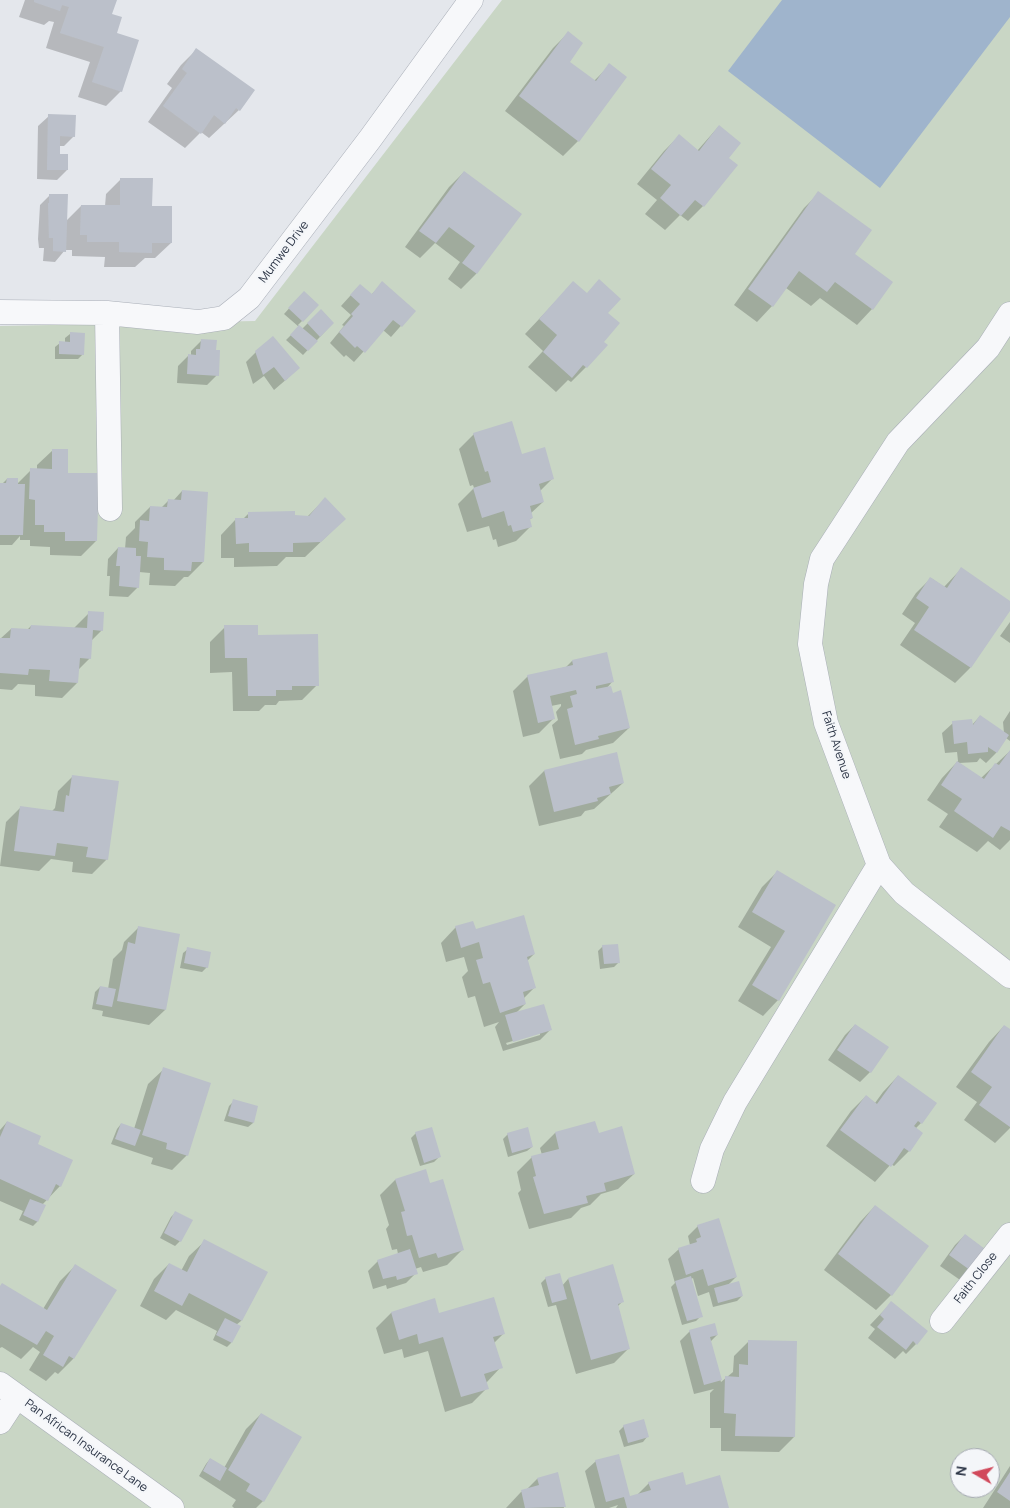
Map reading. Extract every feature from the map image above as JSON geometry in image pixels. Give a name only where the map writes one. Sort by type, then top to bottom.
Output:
[{"type":"street","name":"Mumwe Drive","points":[[0,312],[107,314],[198,322],[224,318],[249,298],[370,139],[471,0]]},
{"type":"street","points":[[107,314],[110,510]]},
{"type":"street","name":"Faith Avenue","points":[[1010,314],[988,348],[898,442],[822,559],[816,584],[810,644],[826,723],[879,865],[904,893],[1010,976]]},
{"type":"street","points":[[703,1181],[712,1149],[731,1110],[879,865]]},
{"type":"street","name":"Faith Close","points":[[942,1321],[1010,1235]]},
{"type":"street","points":[[0,1422],[8,1390]]},
{"type":"street","name":"Pan African Insurance Lane","points":[[8,1390],[164,1506]]},
{"type":"green space","points":[[502,0],[1010,0],[1010,1508],[0,1508],[0,326],[255,321]]},
{"type":"water","points":[[782,0],[1010,0],[1010,17],[880,188],[728,71]]},
{"type":"building","points":[[34,0],[117,0],[112,14],[122,17],[117,33],[139,40],[122,92],[92,82],[104,47],[60,33],[69,7],[62,5],[60,11],[34,2]]},
{"type":"building","points":[[568,31],[583,43],[570,62],[596,81],[609,63],[627,77],[579,142],[519,96]]},
{"type":"building","points":[[196,48],[255,90],[240,111],[236,108],[225,124],[214,115],[201,134],[163,106],[187,73],[182,69]]},
{"type":"building","points":[[48,114],[76,115],[75,137],[60,136],[60,154],[68,154],[68,170],[47,170]]},
{"type":"building","points":[[719,125],[741,143],[729,158],[738,165],[704,207],[695,200],[681,216],[660,198],[671,185],[651,169],[679,134],[699,151]]},
{"type":"building","points":[[464,171],[522,214],[477,274],[462,263],[475,246],[449,227],[436,243],[419,231]]},
{"type":"building","points":[[120,178],[153,178],[152,206],[172,206],[172,243],[152,243],[152,253],[119,252],[119,242],[87,242],[87,235],[80,235],[81,205],[120,205]]},
{"type":"building","points":[[818,191],[872,230],[855,254],[893,282],[873,310],[835,282],[827,292],[799,271],[773,307],[748,289]]},
{"type":"building","points":[[49,194],[68,194],[66,252],[53,251],[53,238],[49,238]]},
{"type":"building","points":[[599,279],[621,299],[608,313],[620,323],[604,342],[608,345],[587,368],[583,365],[572,378],[543,352],[557,335],[539,319],[573,281],[587,293]]},
{"type":"building","points":[[382,281],[416,311],[402,327],[393,320],[365,353],[357,346],[355,348],[339,332],[353,316],[351,314],[360,304],[350,295],[360,284],[372,294]]},
{"type":"building","points":[[304,291],[319,305],[303,322],[288,308]]},
{"type":"building","points":[[321,309],[334,323],[320,337],[307,323]]},
{"type":"building","points":[[299,325],[318,341],[308,351],[290,335]]},
{"type":"building","points":[[70,332],[85,333],[84,355],[59,354],[59,341],[70,342]]},
{"type":"building","points":[[273,336],[300,368],[285,381],[274,367],[263,375],[255,351]]},
{"type":"building","points":[[201,339],[217,340],[216,350],[220,350],[219,376],[187,374],[188,354],[196,355],[196,349],[200,349]]},
{"type":"building","points":[[512,421],[522,454],[545,447],[554,479],[539,484],[544,502],[530,506],[533,518],[530,519],[532,527],[513,532],[511,525],[508,526],[504,511],[482,518],[473,488],[491,482],[488,471],[485,472],[473,433]]},
{"type":"building","points":[[52,449],[68,449],[68,473],[99,473],[97,541],[65,541],[65,532],[44,532],[44,525],[35,525],[35,500],[29,499],[30,468],[52,469]]},
{"type":"building","points":[[7,478],[18,478],[18,484],[25,484],[23,535],[0,535],[0,483],[6,483]]},
{"type":"building","points":[[182,490],[208,492],[204,562],[192,562],[191,571],[164,570],[164,558],[147,557],[148,542],[139,541],[140,520],[149,521],[150,506],[167,507],[168,499],[181,500]]},
{"type":"building","points":[[325,497],[346,519],[321,542],[293,543],[293,552],[249,552],[249,543],[236,544],[235,518],[248,518],[248,512],[295,511],[295,515],[309,516]]},
{"type":"building","points":[[118,547],[136,548],[136,556],[141,556],[139,588],[119,586],[120,566],[116,566]]},
{"type":"building","points":[[961,567],[1010,601],[1010,611],[971,668],[914,630],[929,607],[916,598],[930,577],[947,588]]},
{"type":"building","points":[[88,611],[104,612],[103,631],[93,630],[91,659],[80,658],[78,683],[49,681],[50,670],[29,669],[28,675],[0,673],[0,638],[10,638],[11,628],[30,629],[31,625],[87,628]]},
{"type":"building","points":[[224,625],[258,625],[258,635],[318,634],[319,686],[292,686],[292,690],[276,690],[276,696],[248,696],[247,658],[225,658]]},
{"type":"building","points":[[607,652],[614,682],[596,686],[596,689],[611,686],[613,693],[621,690],[630,728],[598,736],[599,739],[575,745],[567,709],[573,707],[570,696],[577,694],[576,690],[550,696],[555,719],[538,723],[527,675],[573,665],[572,660]]},
{"type":"building","points":[[980,715],[1009,735],[997,753],[988,747],[988,752],[968,754],[967,742],[954,744],[952,721],[972,719],[973,725]]},
{"type":"building","points":[[1010,750],[1010,831],[1001,826],[993,838],[954,811],[962,799],[941,785],[957,761],[984,779],[995,763],[999,765]]},
{"type":"building","points":[[617,752],[624,783],[609,787],[611,794],[597,798],[598,801],[554,812],[544,770]]},
{"type":"building","points":[[72,775],[119,781],[108,860],[86,857],[88,847],[57,843],[55,856],[14,851],[20,806],[64,812],[66,795],[69,796]]},
{"type":"building","points":[[777,870],[836,905],[779,1001],[752,985],[785,931],[752,912]]},
{"type":"building","points":[[524,915],[535,954],[527,957],[536,988],[523,992],[526,1004],[500,1013],[490,982],[483,984],[476,960],[483,958],[479,942],[461,948],[455,926],[473,921],[476,929]]},
{"type":"building","points":[[138,926],[180,934],[166,1010],[117,1001],[128,942],[135,944]]},
{"type":"building","points":[[618,944],[620,963],[604,964],[602,945]]},
{"type":"building","points":[[187,947],[211,952],[208,968],[184,963]]},
{"type":"building","points":[[100,986],[116,989],[112,1007],[96,1004]]},
{"type":"building","points":[[544,1004],[552,1030],[513,1042],[505,1015]]},
{"type":"building","points":[[855,1024],[889,1047],[871,1073],[837,1050]]},
{"type":"building","points":[[1004,1025],[1010,1029],[1010,1127],[979,1105],[992,1087],[971,1072]]},
{"type":"building","points":[[163,1067],[211,1083],[188,1156],[166,1149],[167,1143],[142,1135]]},
{"type":"building","points":[[898,1075],[937,1103],[922,1124],[918,1121],[914,1126],[923,1133],[910,1152],[904,1148],[891,1167],[840,1130],[866,1095],[877,1104]]},
{"type":"building","points":[[233,1099],[258,1106],[254,1123],[228,1116]]},
{"type":"building","points":[[7,1121],[41,1136],[38,1144],[73,1160],[61,1187],[56,1184],[48,1201],[0,1179],[0,1137]]},
{"type":"building","points":[[595,1121],[599,1133],[622,1126],[635,1174],[604,1183],[606,1191],[586,1196],[588,1203],[544,1214],[533,1177],[536,1176],[531,1156],[559,1149],[555,1132]]},
{"type":"building","points":[[121,1123],[141,1130],[135,1146],[115,1139]]},
{"type":"building","points":[[432,1127],[441,1157],[424,1163],[415,1132]]},
{"type":"building","points":[[528,1127],[533,1147],[512,1153],[507,1133]]},
{"type":"building","points":[[426,1169],[430,1183],[443,1179],[464,1250],[438,1258],[436,1253],[419,1258],[412,1235],[407,1236],[401,1212],[405,1211],[395,1179]]},
{"type":"building","points":[[30,1199],[46,1205],[38,1222],[23,1215]]},
{"type":"building","points":[[875,1205],[929,1246],[892,1296],[838,1254]]},
{"type":"building","points":[[175,1211],[193,1220],[181,1242],[164,1233]]},
{"type":"building","points":[[719,1218],[737,1277],[708,1286],[703,1269],[686,1275],[678,1248],[697,1242],[696,1239],[701,1237],[697,1225]]},
{"type":"building","points":[[965,1234],[989,1252],[974,1273],[949,1255]]},
{"type":"building","points":[[204,1239],[268,1272],[242,1321],[189,1293],[182,1306],[154,1291],[169,1263],[187,1272]]},
{"type":"building","points":[[410,1249],[418,1274],[397,1280],[396,1276],[383,1279],[377,1260]]},
{"type":"building","points":[[75,1264],[117,1290],[74,1359],[69,1356],[63,1367],[43,1355],[54,1336],[46,1331],[37,1345],[0,1324],[0,1286],[2,1283],[47,1310]]},
{"type":"building","points":[[613,1264],[624,1302],[618,1304],[630,1349],[591,1360],[568,1278]]},
{"type":"building","points":[[560,1273],[567,1299],[552,1303],[545,1277]]},
{"type":"building","points":[[691,1276],[703,1317],[687,1321],[675,1281]]},
{"type":"building","points":[[739,1281],[743,1296],[718,1303],[714,1288]]},
{"type":"building","points":[[494,1297],[505,1334],[493,1337],[503,1368],[484,1374],[489,1389],[461,1397],[443,1337],[419,1344],[417,1334],[399,1340],[391,1312],[435,1298],[439,1313]]},
{"type":"building","points":[[891,1301],[928,1331],[917,1345],[913,1341],[906,1350],[877,1327],[884,1319],[880,1315]]},
{"type":"building","points":[[225,1318],[241,1326],[232,1343],[216,1335]]},
{"type":"building","points":[[715,1323],[718,1335],[710,1337],[722,1380],[704,1385],[689,1330]]},
{"type":"building","points":[[748,1340],[797,1341],[795,1437],[735,1436],[736,1414],[724,1413],[725,1376],[739,1377],[739,1364],[748,1365]]},
{"type":"building","points":[[261,1413],[302,1437],[264,1502],[246,1491],[250,1484],[228,1470]]},
{"type":"building","points":[[644,1419],[649,1437],[628,1443],[623,1425]]},
{"type":"building","points":[[619,1454],[630,1496],[651,1490],[648,1482],[683,1472],[686,1485],[720,1475],[729,1508],[627,1508],[624,1497],[606,1502],[595,1460]]},
{"type":"building","points":[[210,1458],[227,1468],[220,1481],[203,1471]]},
{"type":"building","points":[[558,1472],[566,1507],[525,1508],[521,1490],[539,1485],[537,1478]]},
{"type":"building","points":[[1010,1472],[1010,1501],[1000,1494],[1000,1487]]}]
